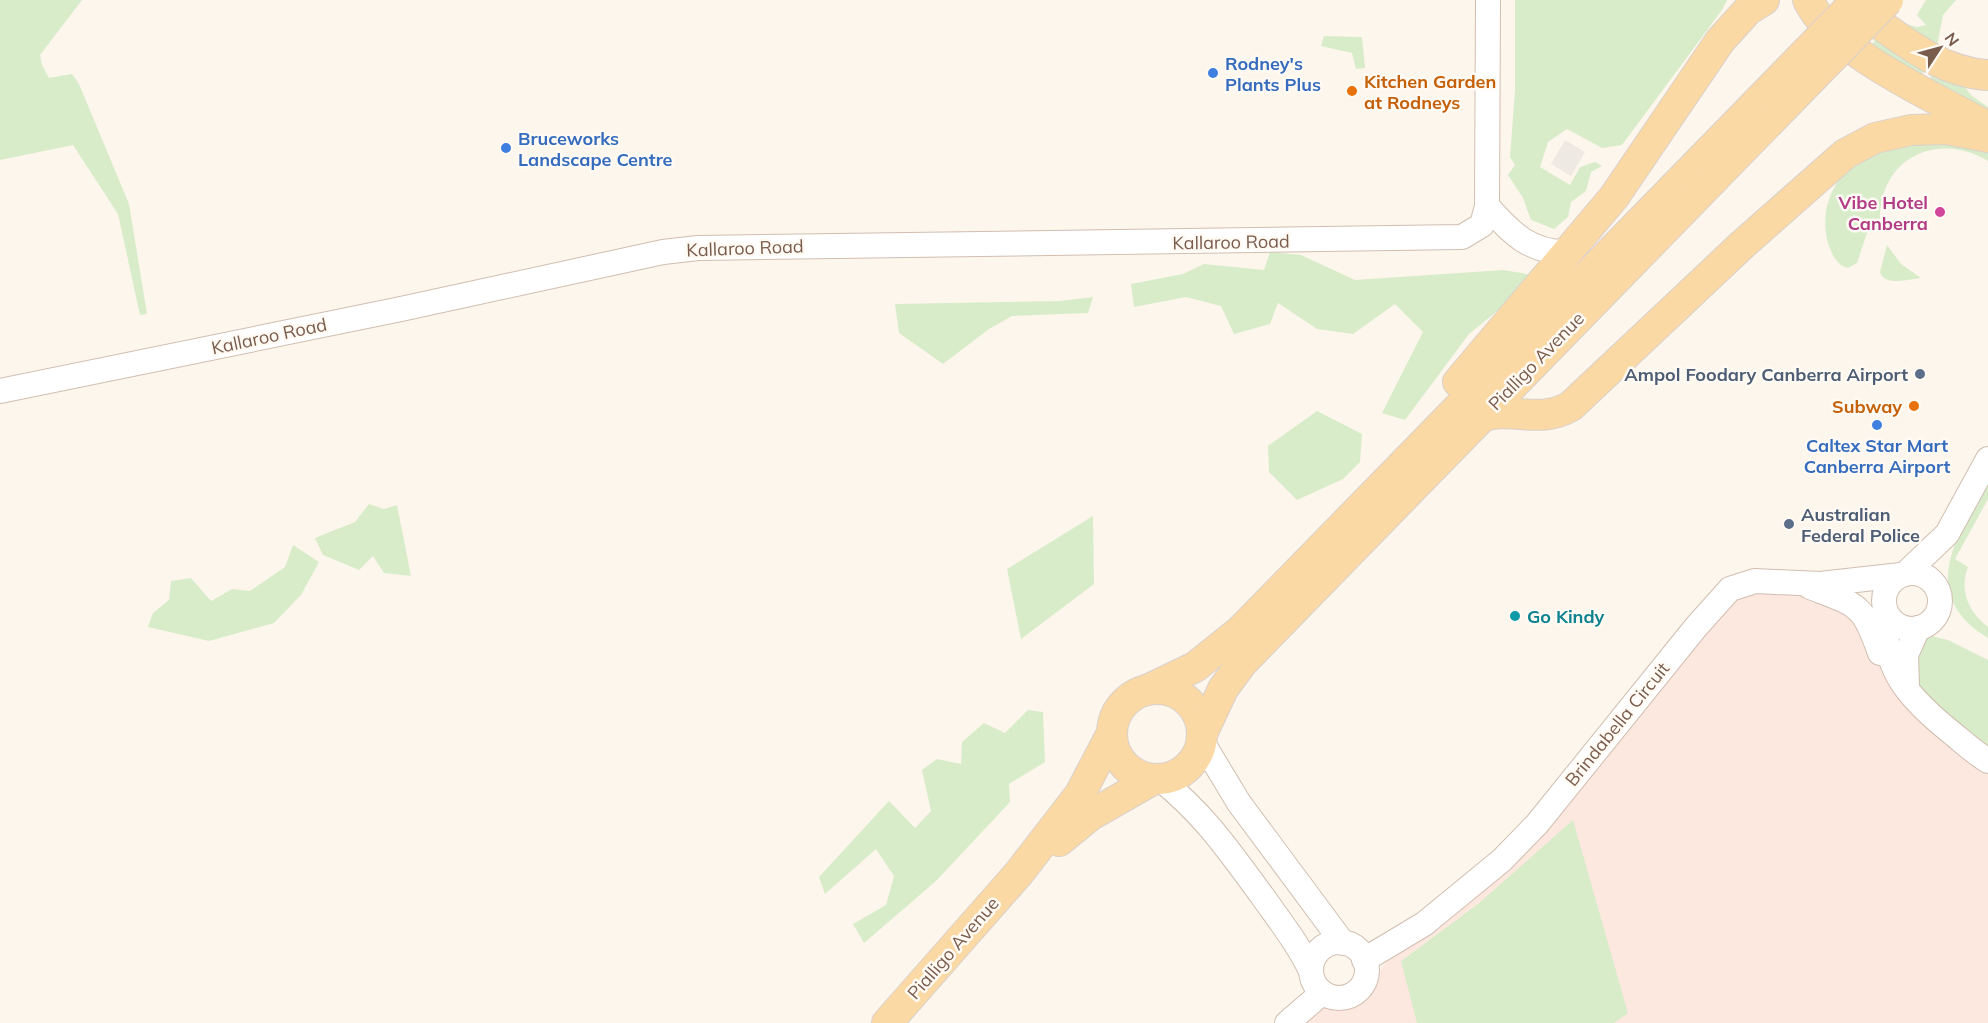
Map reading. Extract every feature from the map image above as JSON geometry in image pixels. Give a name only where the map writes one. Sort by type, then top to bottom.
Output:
[{"type":"main road","points":[[1289,580],[1328,522],[1424,422],[1570,252],[1614,197],[1742,12],[1764,0]]},
{"type":"main road","points":[[1808,0],[1819,19],[1846,46],[1988,127]]},
{"type":"main road","points":[[1845,0],[1941,63],[1965,72],[1988,75]]},
{"type":"main road","name":"Pialligo Avenue","points":[[1201,737],[1223,688],[1242,663],[1481,417],[1817,57],[1857,0]]},
{"type":"main road","name":"Pialligo Avenue","points":[[1147,690],[1187,672],[1213,654],[1817,57],[1888,0]]},
{"type":"main road","points":[[1481,417],[1502,412],[1536,417],[1555,413],[1571,406],[1742,245],[1830,166],[1854,148],[1875,138],[1911,130],[1946,129],[1988,137]]},
{"type":"main road","points":[[1147,690],[1173,692],[1188,702],[1198,717],[1201,737],[1194,759],[1187,767],[1179,773],[1157,779],[1138,775],[1124,765],[1115,750],[1112,733],[1118,710],[1136,694],[1147,690]]},
{"type":"main road","name":"Pialligo Avenue","points":[[887,1023],[1019,873],[1087,785],[1112,733]]},
{"type":"main road","name":"Pialligo Avenue","points":[[1019,873],[1091,815],[1157,779]]},
{"type":"street","points":[[1488,0],[1487,206],[1514,235],[1529,245],[1552,252],[1570,252]]},
{"type":"street","name":"Kallaroo Road","points":[[0,391],[401,309],[663,252],[698,248],[1454,239],[1478,229],[1485,220],[1487,206]]},
{"type":"street","points":[[1909,694],[1892,666],[1886,638],[1886,590],[1947,534],[1988,459]]},
{"type":"street","points":[[1810,583],[1866,595],[1901,626],[1918,628],[1927,624],[1936,614],[1947,534]]},
{"type":"street","points":[[1903,574],[1914,573],[1927,578],[1938,592]]},
{"type":"street","name":"Brindabella Circuit","points":[[1364,960],[1424,924],[1502,860],[1537,824],[1723,594],[1738,585],[1751,581],[1810,583],[1903,574]]},
{"type":"street","points":[[1810,583],[1847,601],[1861,612],[1870,624],[1883,662],[1909,694],[1927,713],[1988,761]]},
{"type":"street","points":[[1909,694],[1905,663],[1909,643],[1918,628]]},
{"type":"street","points":[[1201,737],[1239,803],[1343,943]]},
{"type":"street","points":[[1157,779],[1192,805],[1215,831],[1301,950],[1316,987],[1322,993],[1335,998],[1356,992],[1366,974],[1364,960],[1356,949],[1343,943],[1333,943],[1323,948],[1315,956],[1311,971]]},
{"type":"street","points":[[1287,1023],[1322,993]]},
{"type":"shaded area","points":[[1565,140],[1585,152],[1571,176],[1551,164]]},
{"type":"shaded area","points":[[1769,591],[1834,601],[1988,770],[1988,1023],[1304,1023],[1322,1008],[1348,1005],[1362,998],[1388,959],[1436,928],[1497,880],[1520,858],[1729,605],[1742,594]]},
{"type":"green space","points":[[0,0],[82,0],[40,55],[42,65],[49,78],[72,74],[79,84],[129,204],[147,314],[140,315],[118,214],[73,145],[0,160]]},
{"type":"green space","points":[[1515,0],[1727,0],[1722,10],[1622,145],[1602,148],[1567,129],[1548,142],[1540,167],[1570,185],[1580,167],[1595,162],[1602,166],[1591,172],[1586,191],[1571,202],[1568,217],[1554,229],[1531,220],[1523,198],[1508,175],[1515,165],[1510,157],[1515,90]]},
{"type":"green space","points":[[1926,0],[1956,0],[1943,15],[1937,46],[1906,24],[1917,27],[1926,25],[1917,15]]},
{"type":"green space","points":[[1880,33],[1926,68],[1921,76],[1871,46]]},
{"type":"green space","points":[[1324,36],[1362,37],[1365,68],[1356,69],[1352,53],[1321,46]]},
{"type":"green space","points":[[1932,71],[1957,78],[1972,96],[1988,107],[1988,112],[1930,81]]},
{"type":"green space","points":[[1912,142],[1968,145],[1988,152],[1988,161],[1969,152],[1949,149],[1931,150],[1914,156],[1900,167],[1889,181],[1882,199],[1880,221],[1867,233],[1857,263],[1848,268],[1844,267],[1833,255],[1826,229],[1828,203],[1839,179],[1848,169],[1871,154]]},
{"type":"green space","points":[[1887,245],[1901,264],[1921,278],[1892,281],[1883,277],[1880,272]]},
{"type":"green space","points":[[1270,252],[1301,255],[1355,280],[1503,270],[1533,275],[1512,299],[1469,334],[1405,420],[1382,413],[1423,332],[1395,304],[1353,334],[1317,329],[1278,303],[1270,324],[1234,334],[1221,306],[1186,297],[1134,307],[1131,284],[1183,274],[1204,264],[1264,270]]},
{"type":"green space","points":[[1093,297],[1088,313],[1012,316],[989,329],[943,364],[899,333],[895,304],[1060,301]]},
{"type":"green space","points":[[1317,411],[1362,434],[1360,462],[1343,479],[1297,500],[1269,472],[1268,446]]},
{"type":"green space","points":[[1988,481],[1988,499],[1955,559],[1968,567],[1965,576],[1967,600],[1975,615],[1988,627],[1988,638],[1966,621],[1953,603],[1948,583],[1949,564],[1955,543]]},
{"type":"green space","points":[[369,504],[384,509],[397,505],[411,576],[384,573],[373,556],[359,570],[323,555],[315,538],[355,522]]},
{"type":"green space","points":[[1093,516],[1094,584],[1021,639],[1007,569]]},
{"type":"green space","points":[[293,545],[319,562],[301,595],[274,623],[209,641],[148,627],[153,613],[169,600],[171,581],[191,578],[211,601],[232,589],[250,591],[285,567]]},
{"type":"green space","points":[[1931,636],[1948,640],[1988,660],[1988,748],[1934,704],[1917,683],[1914,673],[1916,660],[1924,637]]},
{"type":"green space","points":[[1028,710],[1043,712],[1045,762],[1009,784],[1010,802],[936,881],[864,943],[853,924],[886,905],[894,876],[876,849],[825,894],[819,877],[889,801],[915,828],[931,811],[922,770],[937,759],[961,764],[962,742],[984,723],[1005,733]]},
{"type":"green space","points":[[1573,820],[1628,1013],[1614,1023],[1417,1023],[1401,961],[1478,904]]},
{"type":"place","name":"Rodney's Plants Plus","points":[[1213,73]]},
{"type":"place","name":"Kitchen Garden at Rodneys","points":[[1352,91]]},
{"type":"place","name":"Bruceworks Landscape Centre","points":[[506,148]]},
{"type":"place","name":"Vibe Hotel Canberra","points":[[1940,212]]},
{"type":"place","name":"Ampol Foodary Canberra Airport","points":[[1920,374]]},
{"type":"place","name":"Subway","points":[[1914,406]]},
{"type":"place","name":"Caltex Star Mart Canberra Airport","points":[[1877,425]]},
{"type":"place","name":"Australian Federal Police","points":[[1789,524]]},
{"type":"place","name":"Go Kindy","points":[[1515,616]]}]
